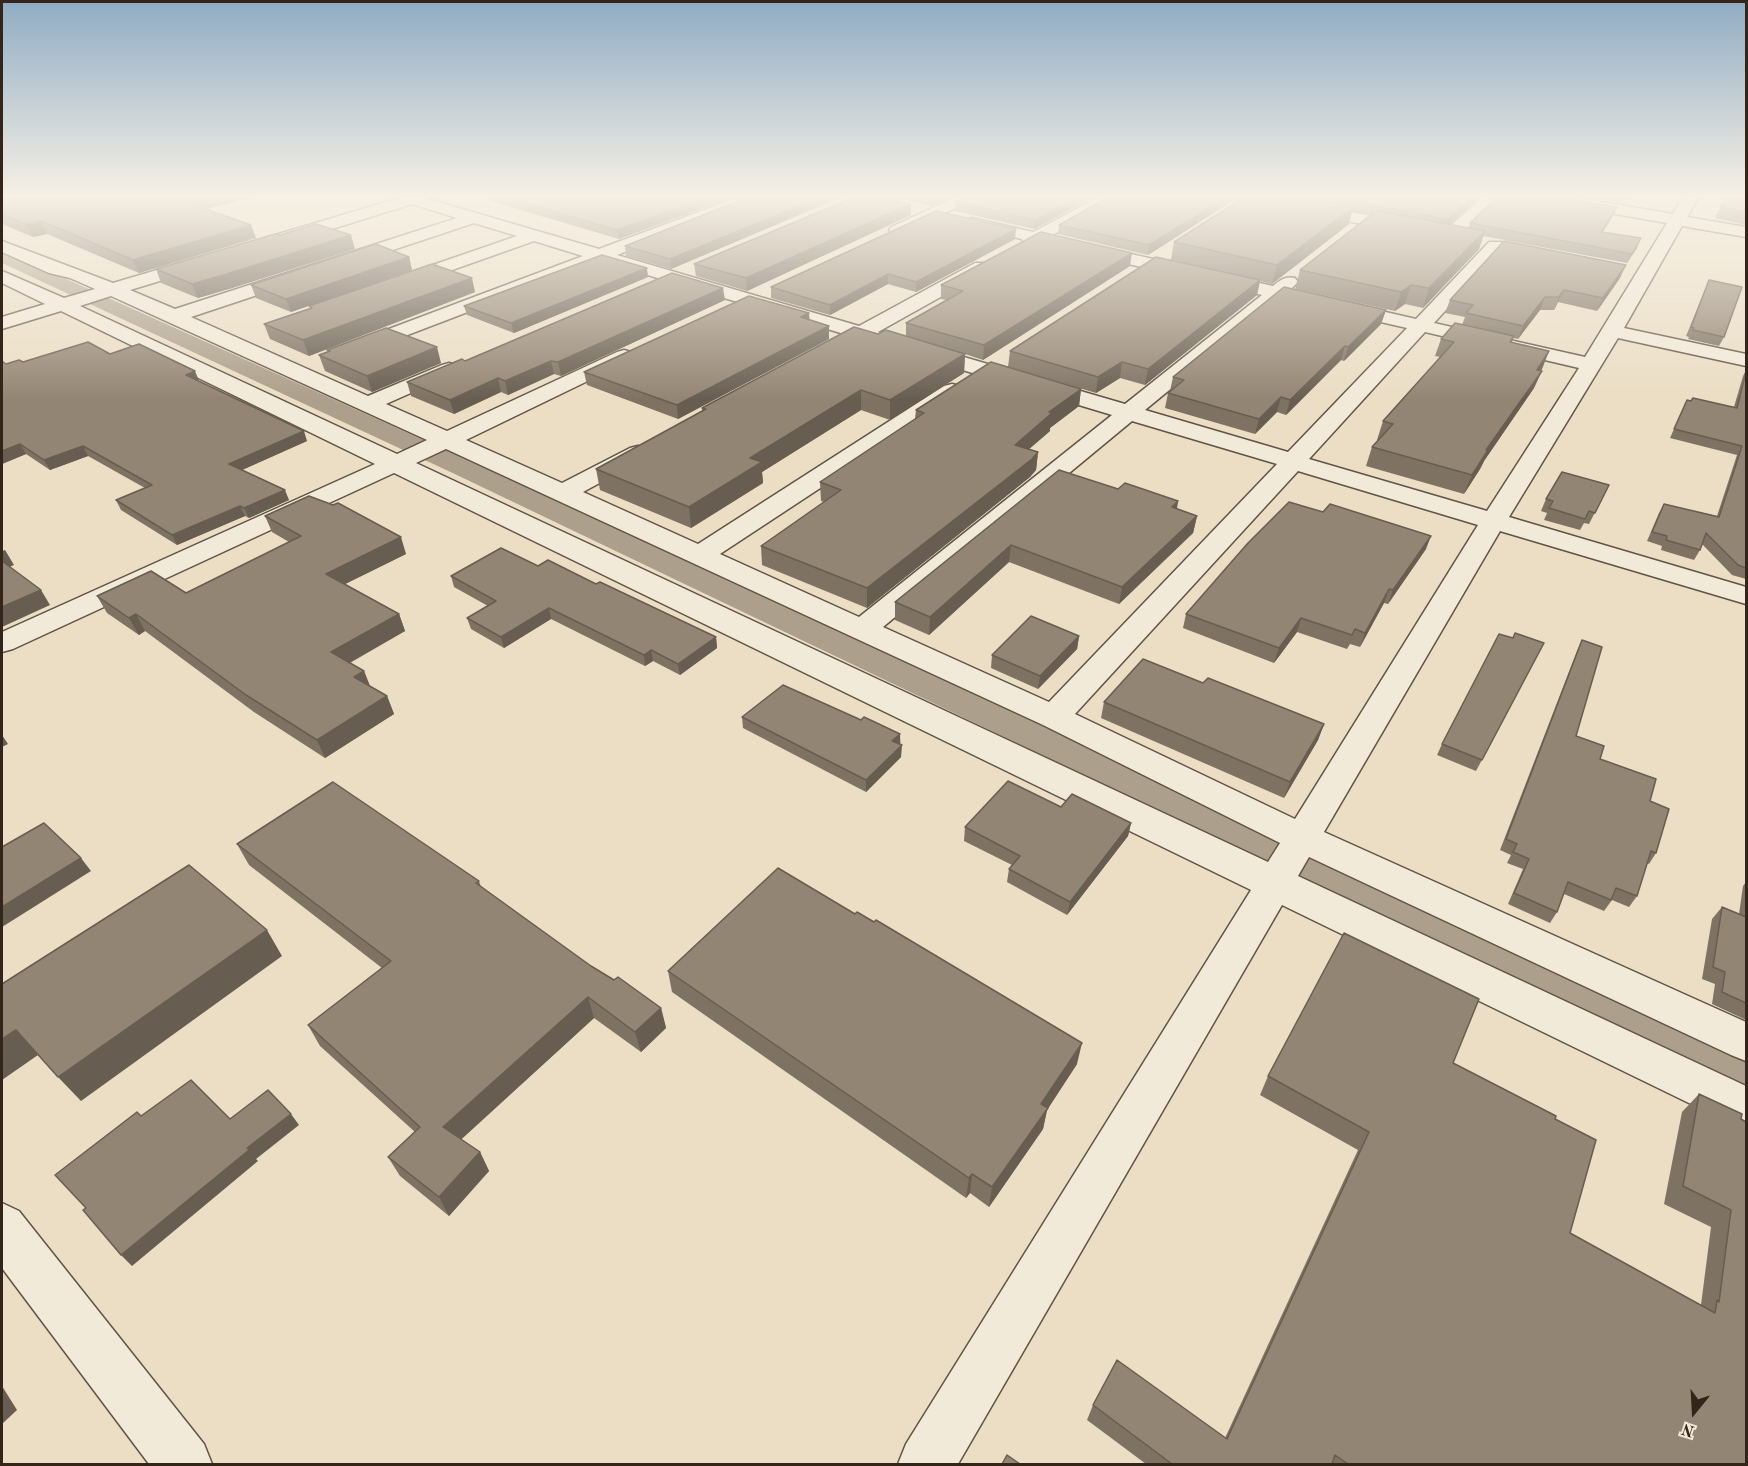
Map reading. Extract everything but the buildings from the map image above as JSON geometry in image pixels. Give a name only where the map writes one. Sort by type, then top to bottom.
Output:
[{"type":"street","points":[[42,263],[107,292],[240,338],[305,367],[365,405],[439,443],[561,494],[1054,717],[1290,860],[1746,1108]]},
{"type":"street","points":[[2,324],[201,263]]},
{"type":"street","points":[[174,316],[334,263]]},
{"type":"street","points":[[388,287],[455,263]]},
{"type":"street","points":[[338,354],[574,263]]},
{"type":"street","points":[[630,263],[1746,596]]},
{"type":"street","points":[[830,350],[988,263]]},
{"type":"street","points":[[1122,282],[1150,263]]},
{"type":"street","points":[[1153,263],[1589,364]]},
{"type":"street","points":[[1054,717],[1420,325],[1484,263]]},
{"type":"street","points":[[926,1464],[1494,520],[1589,364],[1612,331],[1634,273],[1642,263]]},
{"type":"street","points":[[639,290],[693,267]]},
{"type":"street","points":[[860,631],[1304,270]]},
{"type":"street","points":[[2,276],[68,303],[402,460],[1290,860],[1746,1042]]},
{"type":"street","points":[[724,309],[777,285]]},
{"type":"street","points":[[1612,331],[1746,360]]},
{"type":"street","points":[[2,643],[638,350]]},
{"type":"street","points":[[699,556],[1004,357]]},
{"type":"street","points":[[365,405],[464,363]]},
{"type":"street","points":[[561,494],[654,444]]},
{"type":"street","points":[[2,1228],[184,1464]]},
{"type":"waterway","points":[[18,263],[468,470],[1746,1069]]}]
